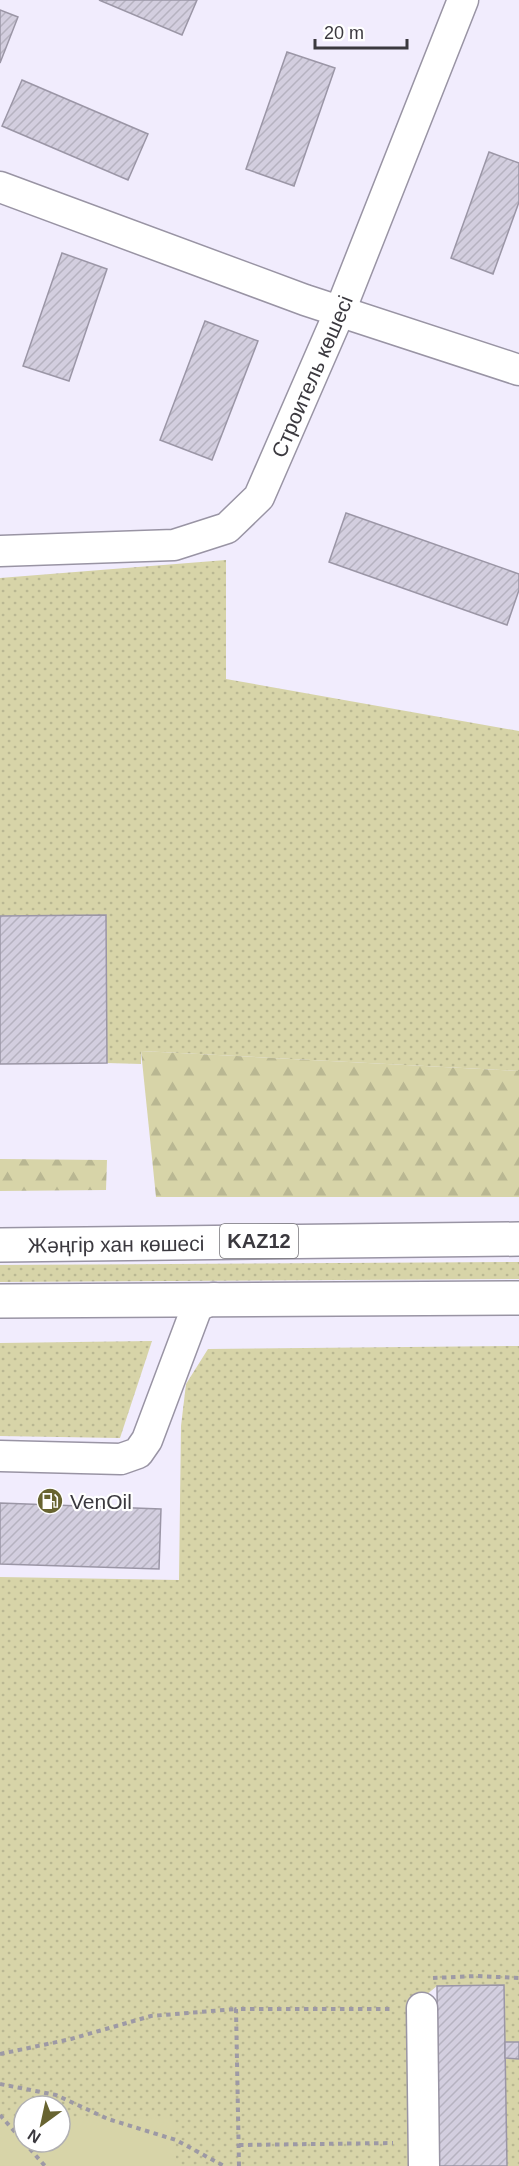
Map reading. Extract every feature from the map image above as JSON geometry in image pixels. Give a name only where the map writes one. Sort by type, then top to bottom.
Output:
[{"type":"main road","name":"Жәңгір хан көшесі","points":[[0,1245],[519,1239]]},
{"type":"main road","points":[[0,1300],[519,1298]]},
{"type":"street","name":"Строитель көшесі","points":[[0,551],[174,545],[227,528],[259,497],[340,311],[463,0]]},
{"type":"street","points":[[0,187],[340,311],[519,370]]},
{"type":"street","points":[[0,1456],[121,1459],[138,1453],[147,1440],[197,1307],[214,1298]]},
{"type":"street","points":[[419,2008],[424,2154]]},
{"type":"path","points":[[0,2054],[71,2039],[151,2016],[236,2009],[419,2008],[418,1988],[429,1978],[477,1976],[519,1978]]},
{"type":"path","points":[[236,2009],[240,2166]]},
{"type":"path","points":[[0,2084],[56,2095],[108,2119],[176,2140],[224,2166]]},
{"type":"path","points":[[0,2115],[45,2166]]},
{"type":"path","points":[[239,2145],[424,2154]]},
{"type":"green space","points":[[226,560],[226,679],[519,731],[519,1071],[141,1051],[141,1064],[107,1063],[106,915],[0,916],[0,578]]},
{"type":"green space","points":[[141,1051],[519,1071],[519,1197],[156,1197]]},
{"type":"green space","points":[[0,1159],[107,1160],[106,1190],[0,1191]]},
{"type":"green space","points":[[519,1262],[519,1279],[0,1282],[0,1265]]},
{"type":"green space","points":[[152,1341],[120,1438],[0,1436],[0,1343]]},
{"type":"green space","points":[[519,1346],[519,2042],[505,2042],[504,1986],[437,1986],[426,1995],[416,2166],[0,2166],[0,1577],[179,1580],[181,1426],[186,1384],[208,1349]]},
{"type":"green space","points":[[505,2058],[519,2059],[519,2166],[507,2166]]},
{"type":"green space","points":[[175,2118],[176,2166],[0,2166],[0,2120],[12,2120],[12,2154],[72,2154],[72,2119]]},
{"type":"building","points":[[99,0],[197,0],[182,35]]},
{"type":"building","points":[[0,10],[18,17],[0,63]]},
{"type":"building","points":[[287,52],[335,68],[294,186],[246,169]]},
{"type":"building","points":[[22,80],[148,134],[128,180],[2,126]]},
{"type":"building","points":[[489,152],[519,163],[519,202],[493,274],[451,258]]},
{"type":"building","points":[[62,253],[107,269],[69,381],[23,366]]},
{"type":"building","points":[[205,321],[258,341],[212,460],[160,440]]},
{"type":"building","points":[[346,513],[519,574],[519,590],[507,625],[329,562]]},
{"type":"building","points":[[106,915],[107,1063],[0,1064],[0,916]]},
{"type":"building","points":[[0,1503],[161,1509],[159,1569],[0,1564]]},
{"type":"building","points":[[504,1985],[507,2166],[439,2166],[437,1986]]},
{"type":"building","points":[[505,2042],[519,2042],[519,2059],[505,2058]]},
{"type":"place","name":"VenOil","points":[[50,1501]]}]
